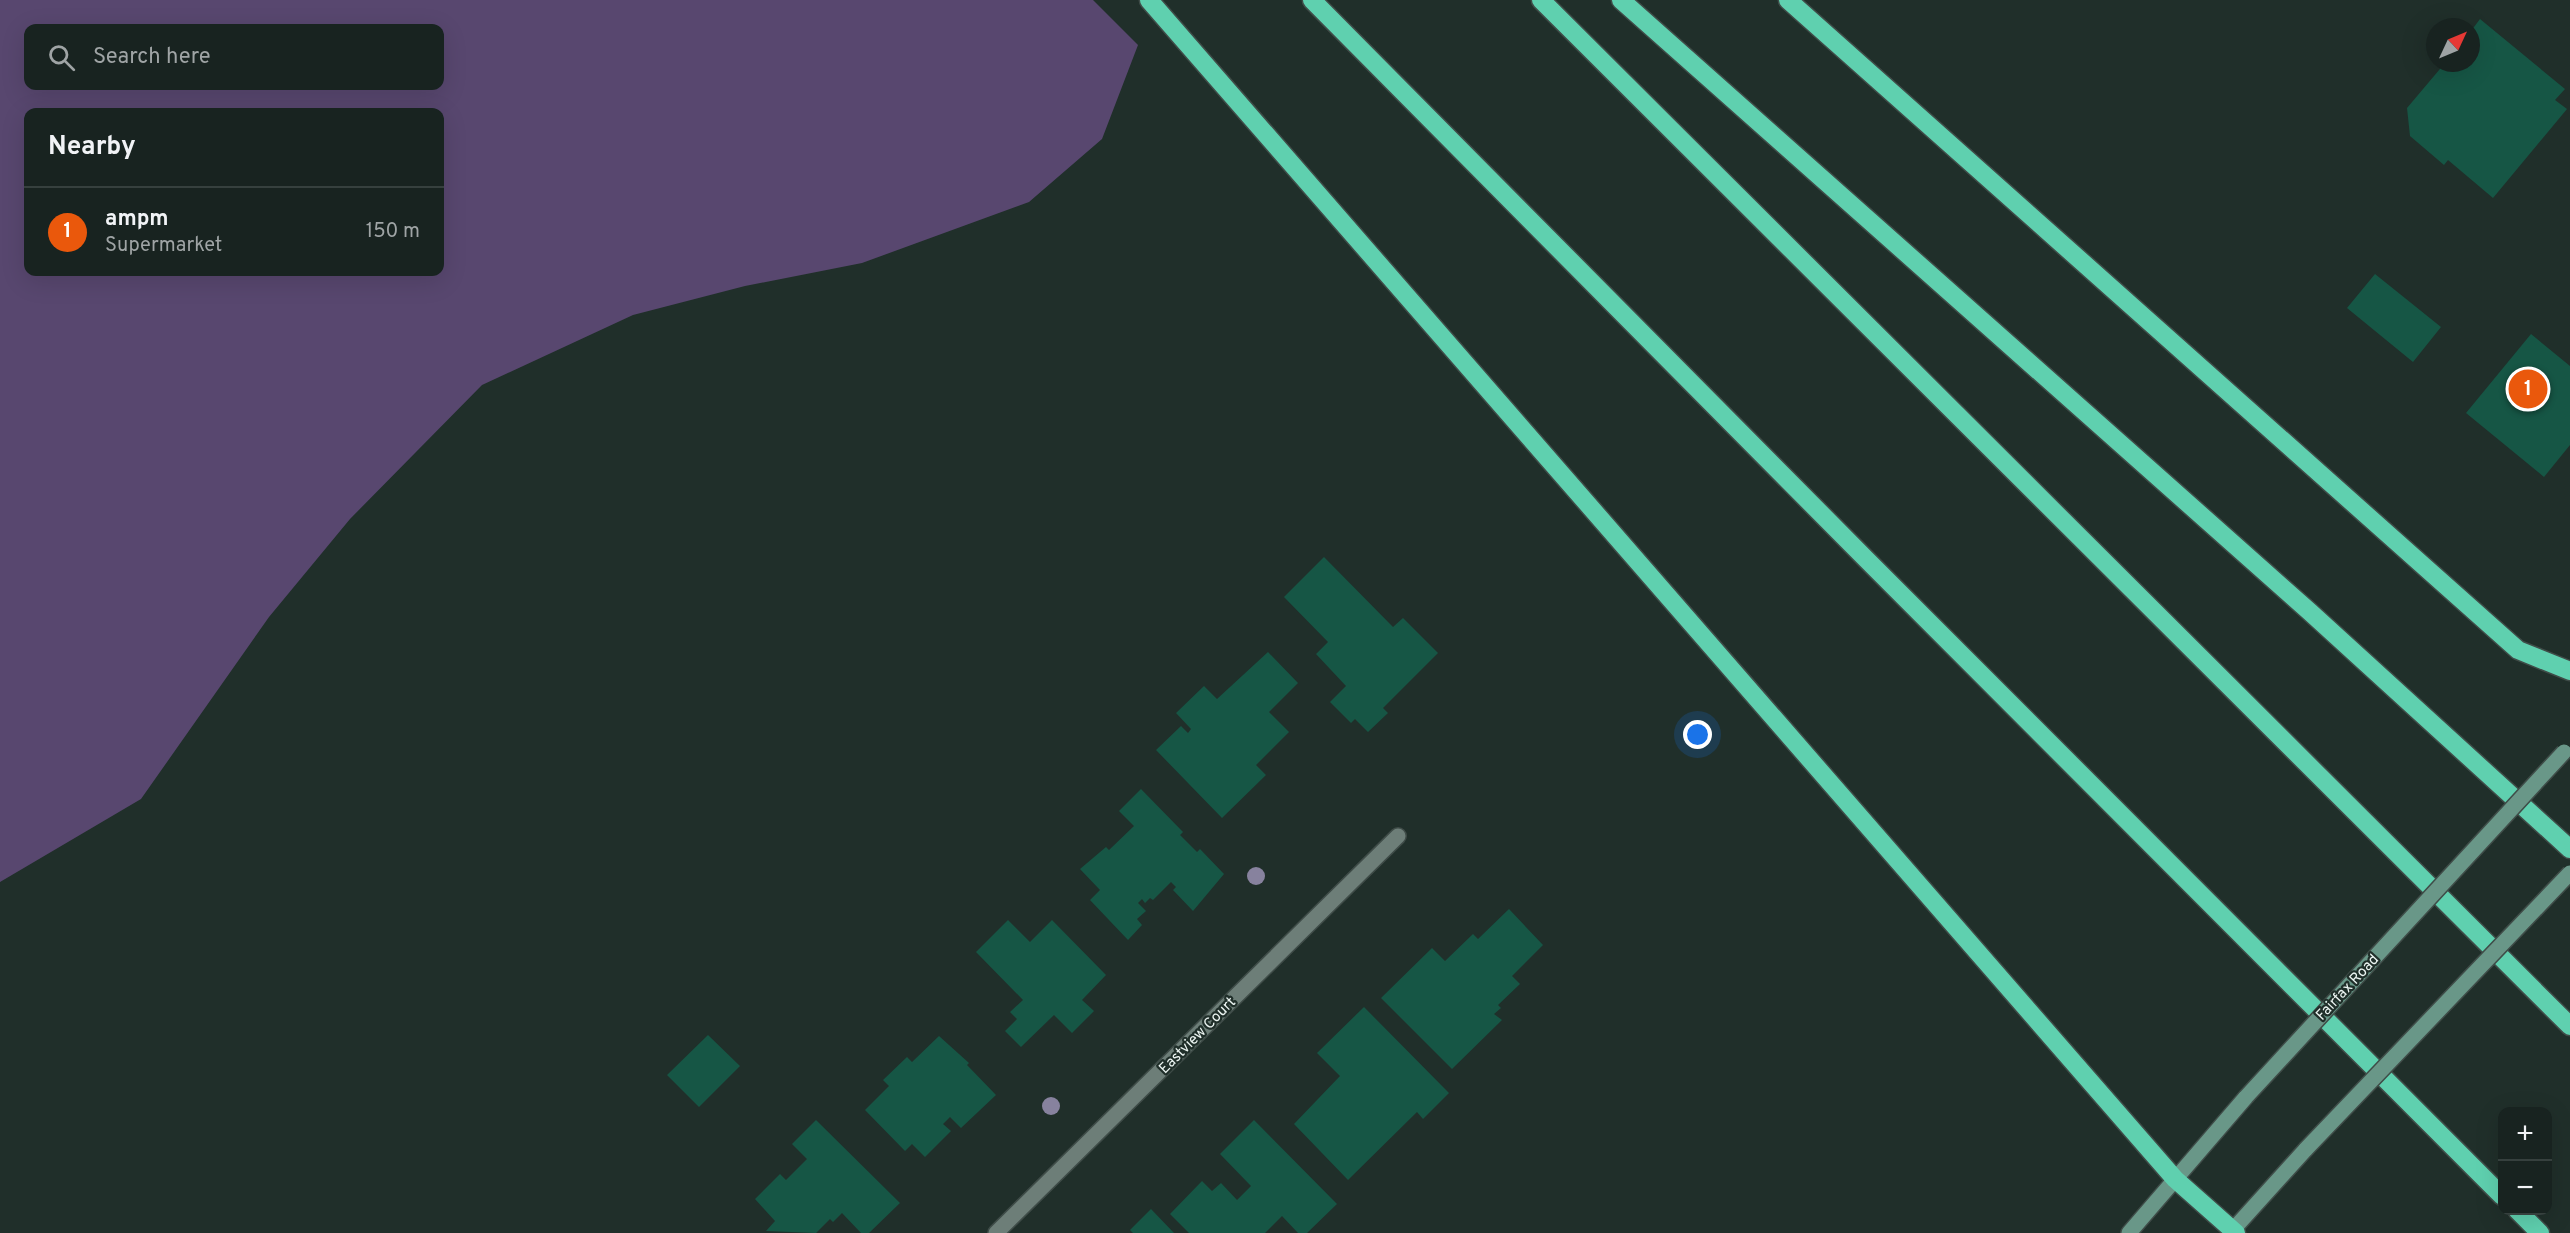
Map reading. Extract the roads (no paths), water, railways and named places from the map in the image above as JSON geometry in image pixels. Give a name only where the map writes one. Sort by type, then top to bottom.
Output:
[{"type":"highway","points":[[1149,0],[2175,1179],[2234,1232]]},
{"type":"highway","points":[[1312,0],[2498,1192]]},
{"type":"highway","points":[[1541,0],[2570,1026]]},
{"type":"highway","points":[[1621,0],[2310,612],[2570,849]]},
{"type":"highway","points":[[1788,0],[2518,650],[2570,671]]},
{"type":"highway","points":[[2522,1215],[2540,1233]]},
{"type":"main road","name":"Fairfax Road","points":[[2129,1233],[2246,1097],[2567,748]]},
{"type":"main road","points":[[2234,1232],[2306,1149],[2570,873]]},
{"type":"street","name":"Eastview Court","points":[[996,1233],[1398,836]]},
{"type":"place","name":"ampm","points":[[2528,389]]}]
